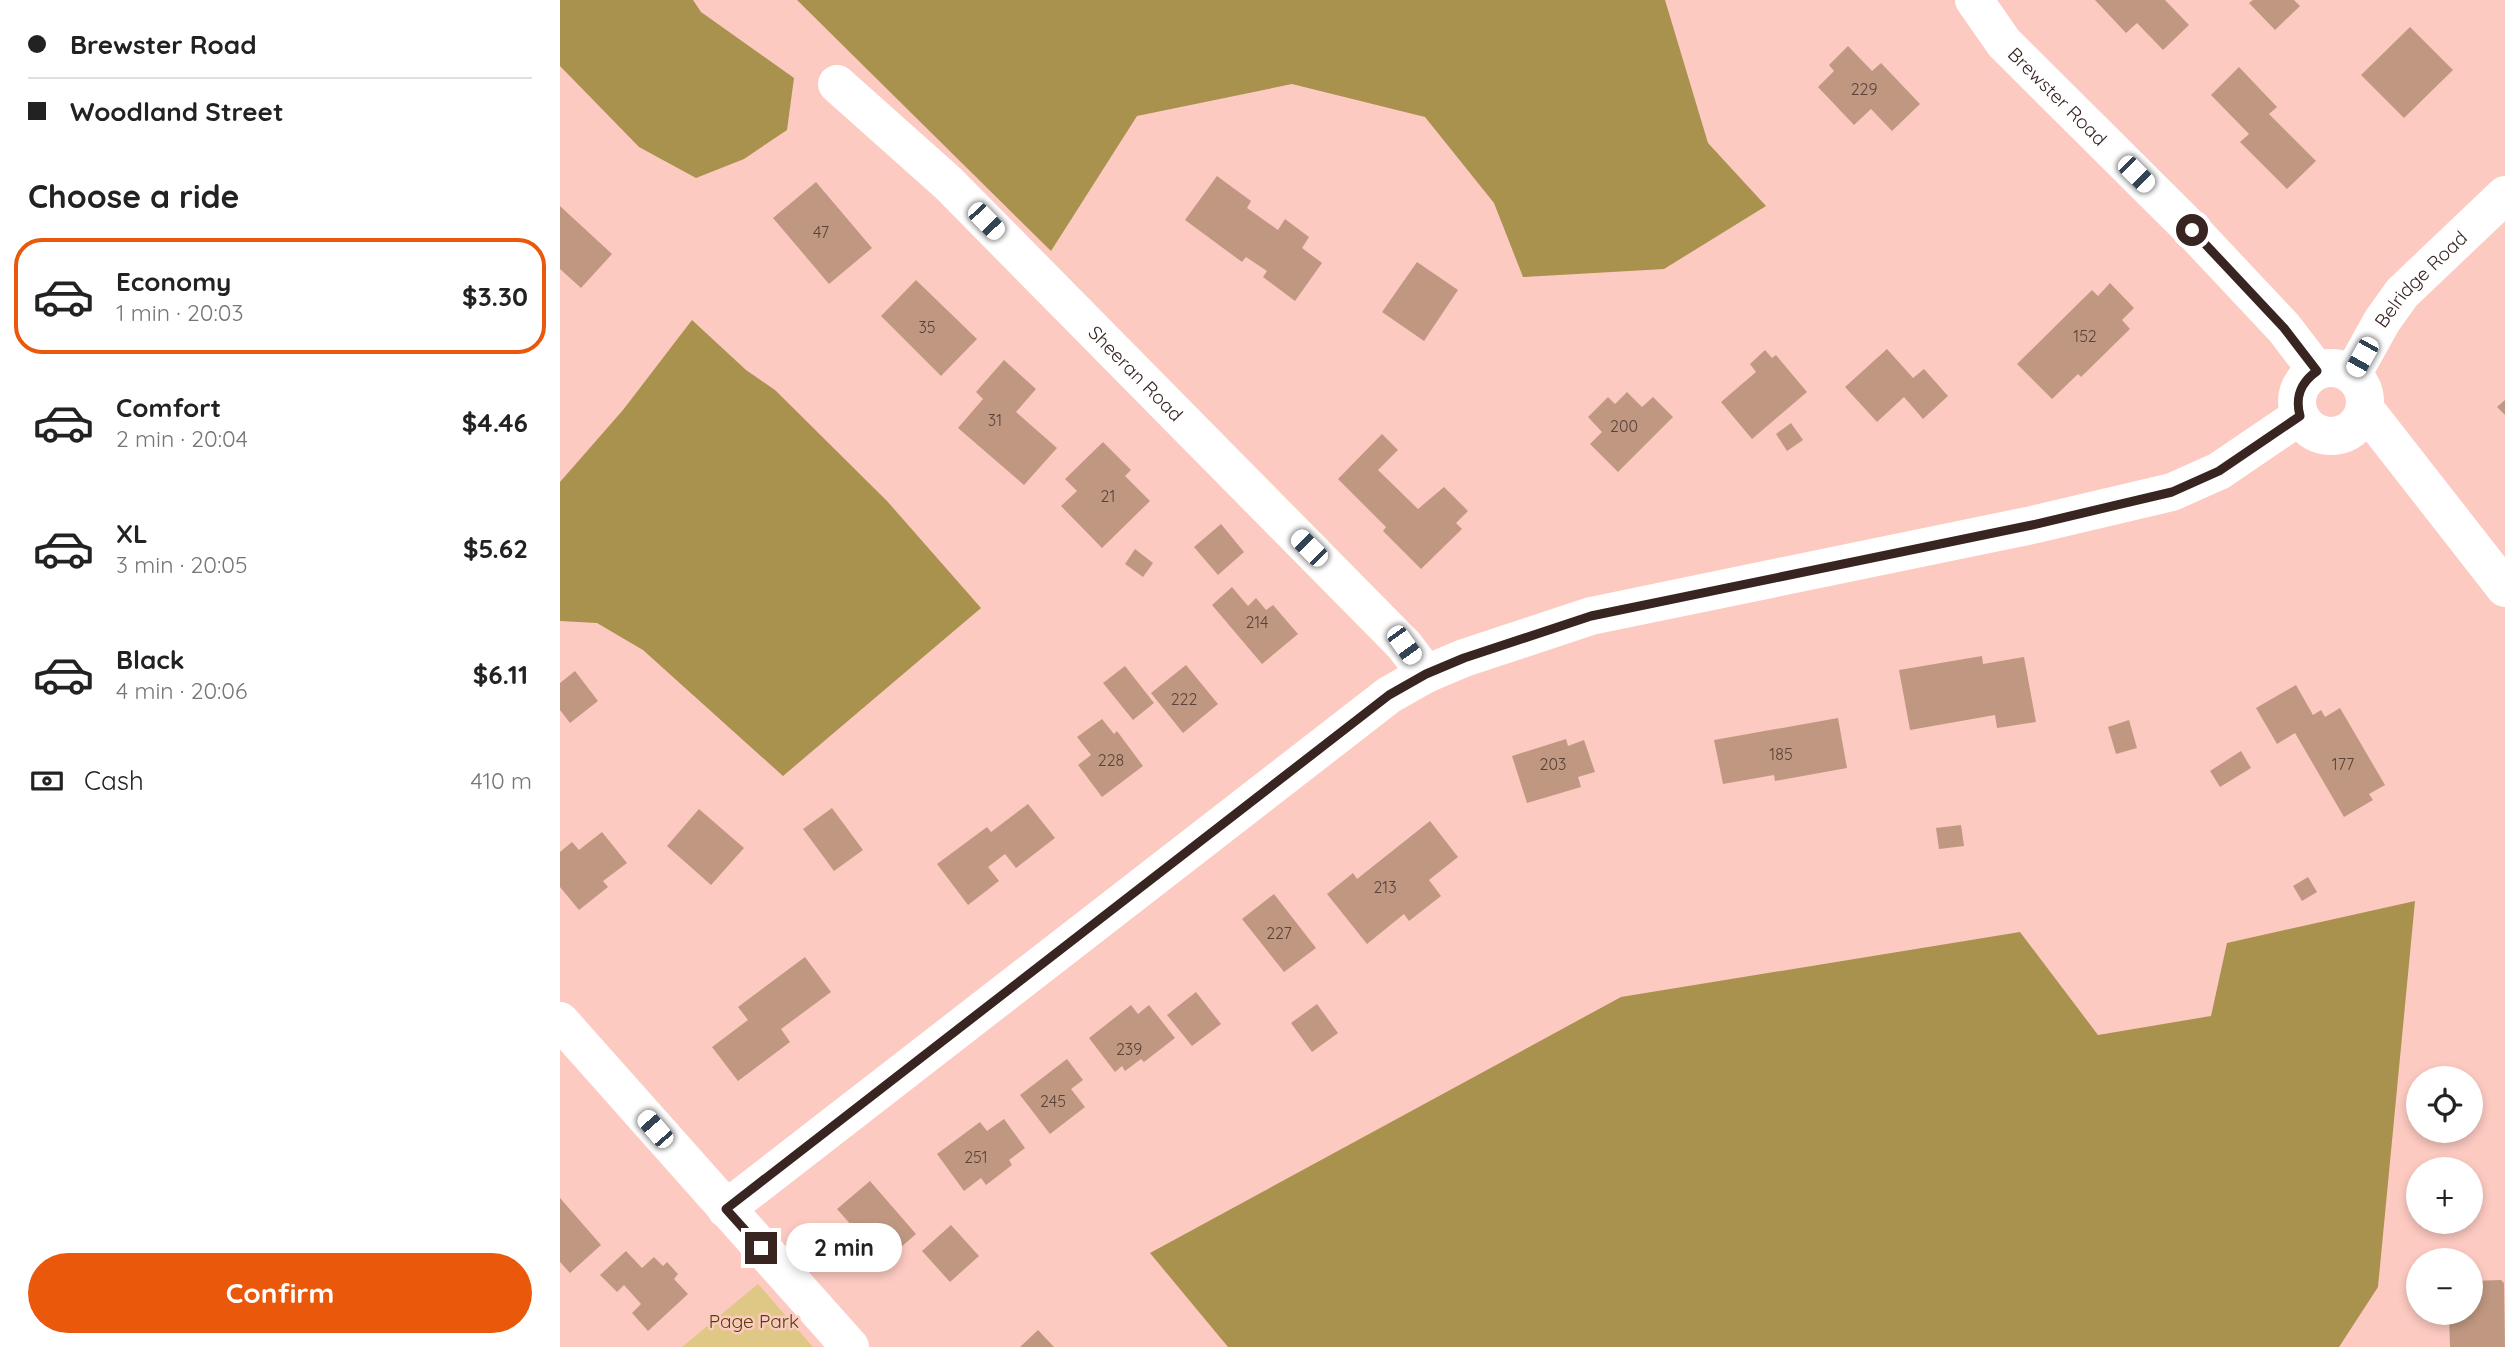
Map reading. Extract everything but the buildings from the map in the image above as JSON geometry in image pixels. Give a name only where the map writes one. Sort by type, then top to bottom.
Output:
[{"type":"street","name":"Brewster Road","points":[[1975,0],[2004,43],[2192,230],[2284,328],[2344,385],[2505,588]]},
{"type":"street","name":"Sheeran Road","points":[[837,84],[958,192],[1404,645],[1426,674]]},
{"type":"street","name":"Belridge Road","points":[[2344,385],[2402,293],[2505,195]]},
{"type":"street","points":[[2308,377],[2344,385],[2357,426],[2340,435],[2321,435],[2305,424],[2300,416],[2298,396],[2308,377]]},
{"type":"street","points":[[726,1209],[1389,695],[1426,674],[1464,658],[1591,616],[2032,525],[2172,492],[2219,471],[2300,416]]},
{"type":"street","points":[[560,1021],[850,1347]]},
{"type":"green space","name":"Page Park","points":[[758,1284],[813,1347],[682,1347]]},
{"type":"shaded area","points":[[560,0],[693,0],[701,12],[794,78],[787,130],[744,159],[696,178],[639,147],[560,66]]},
{"type":"shaded area","points":[[797,0],[1665,0],[1708,143],[1766,206],[1664,269],[1523,277],[1494,203],[1425,117],[1292,84],[1137,116],[1051,251]]},
{"type":"shaded area","points":[[692,320],[746,370],[775,390],[887,501],[981,608],[783,776],[643,650],[597,623],[560,621],[560,482],[623,410]]},
{"type":"shaded area","points":[[2415,901],[2378,1287],[2339,1347],[1228,1347],[1150,1253],[1621,997],[2020,932],[2098,1035],[2211,1016],[2227,943]]},
{"type":"route","points":[[761,1248],[726,1209],[1389,695],[1426,674],[1464,658],[1591,616],[2032,525],[2172,492],[2219,471],[2300,416],[2298,396],[2308,377],[2317,371],[2284,328],[2192,230]]}]
